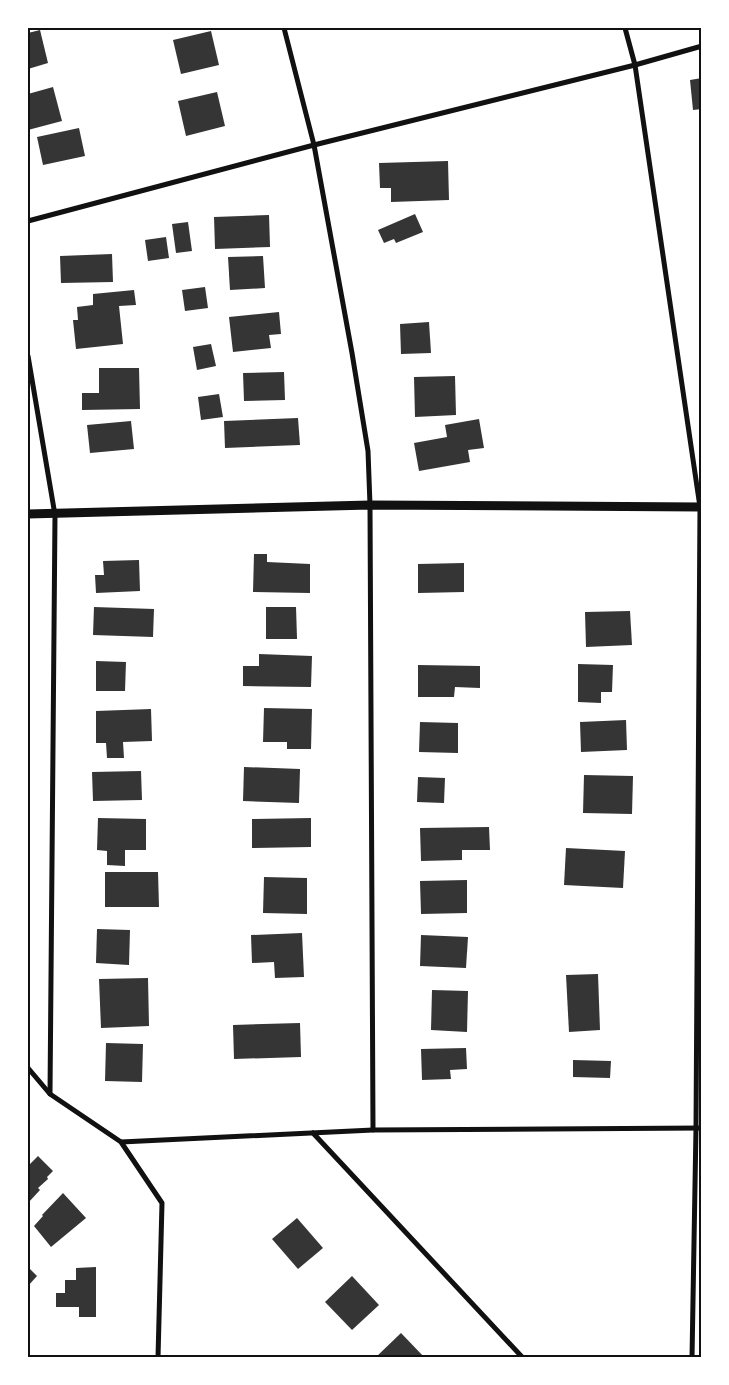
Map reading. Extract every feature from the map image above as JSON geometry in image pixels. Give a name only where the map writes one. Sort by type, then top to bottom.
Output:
[{"type":"street","points":[[284,28],[314,145],[352,353],[366,442],[370,505],[373,1130]]},
{"type":"street","points":[[626,28],[635,65],[701,507],[699,1128],[692,1358]]},
{"type":"street","points":[[28,221],[314,145],[635,65],[702,46]]},
{"type":"street","points":[[28,356],[56,515],[50,1094]]},
{"type":"street","points":[[28,514],[56,515],[370,505],[701,507]]},
{"type":"street","points":[[28,1068],[50,1094],[121,1142],[162,1203],[158,1358]]},
{"type":"street","points":[[121,1142],[373,1130],[699,1128]]},
{"type":"street","points":[[313,1133],[523,1358]]},
{"type":"building","points":[[40,30],[48,63],[28,69],[28,33]]},
{"type":"building","points":[[211,31],[219,65],[181,74],[173,40]]},
{"type":"building","points":[[702,78],[702,109],[693,110],[690,80]]},
{"type":"building","points":[[53,87],[62,121],[28,130],[28,94]]},
{"type":"building","points":[[217,92],[225,126],[186,136],[178,101]]},
{"type":"building","points":[[79,128],[85,156],[43,165],[37,137]]},
{"type":"building","points":[[699,136],[702,136],[702,157],[700,157]]},
{"type":"building","points":[[448,161],[449,200],[391,202],[391,188],[380,188],[379,163]]},
{"type":"building","points":[[415,214],[423,232],[396,243],[394,239],[384,243],[378,230]]},
{"type":"building","points":[[269,215],[270,247],[215,249],[214,217]]},
{"type":"building","points":[[188,222],[192,251],[176,253],[172,224]]},
{"type":"building","points":[[166,237],[169,258],[148,261],[145,240]]},
{"type":"building","points":[[112,254],[113,282],[61,283],[60,256]]},
{"type":"building","points":[[263,256],[265,288],[230,290],[228,257]]},
{"type":"building","points":[[205,287],[208,308],[185,311],[182,290]]},
{"type":"building","points":[[134,290],[136,305],[119,306],[123,344],[76,349],[73,320],[78,320],[77,307],[93,305],[93,294]]},
{"type":"building","points":[[279,312],[281,334],[269,335],[271,348],[233,352],[229,317]]},
{"type":"building","points":[[429,322],[431,353],[401,354],[400,324]]},
{"type":"building","points":[[211,344],[216,366],[197,370],[193,347]]},
{"type":"building","points":[[99,368],[139,368],[140,409],[82,410],[82,393],[99,393]]},
{"type":"building","points":[[284,372],[285,400],[244,401],[243,373]]},
{"type":"building","points":[[455,376],[456,415],[415,417],[414,377]]},
{"type":"building","points":[[219,394],[223,417],[201,420],[198,397]]},
{"type":"building","points":[[298,418],[300,445],[225,448],[224,421]]},
{"type":"building","points":[[479,419],[484,448],[468,450],[470,462],[419,471],[414,443],[447,437],[445,425]]},
{"type":"building","points":[[131,421],[134,449],[90,453],[87,425]]},
{"type":"building","points":[[254,554],[267,554],[267,562],[310,564],[310,593],[253,592]]},
{"type":"building","points":[[139,560],[140,591],[96,593],[95,575],[104,575],[103,561]]},
{"type":"building","points":[[464,563],[464,592],[418,593],[418,564]]},
{"type":"building","points":[[94,607],[154,609],[153,637],[93,635]]},
{"type":"building","points":[[266,607],[296,607],[297,639],[266,639]]},
{"type":"building","points":[[630,611],[632,645],[586,647],[585,612]]},
{"type":"building","points":[[259,654],[312,656],[311,687],[243,686],[243,666],[259,666]]},
{"type":"building","points":[[96,661],[126,662],[125,691],[96,691]]},
{"type":"building","points":[[578,664],[613,665],[612,692],[601,692],[601,703],[578,702]]},
{"type":"building","points":[[418,665],[480,666],[480,688],[455,687],[454,697],[418,697]]},
{"type":"building","points":[[264,708],[312,709],[311,749],[287,749],[287,742],[263,742]]},
{"type":"building","points":[[151,709],[152,741],[123,742],[124,758],[107,758],[106,743],[96,743],[96,711]]},
{"type":"building","points":[[626,720],[627,750],[581,752],[580,722]]},
{"type":"building","points":[[420,722],[458,723],[458,753],[419,752]]},
{"type":"building","points":[[244,767],[300,769],[299,803],[243,801]]},
{"type":"building","points":[[141,771],[142,800],[93,801],[92,772]]},
{"type":"building","points":[[584,775],[633,776],[632,814],[583,813]]},
{"type":"building","points":[[418,777],[445,778],[444,803],[417,802]]},
{"type":"building","points":[[98,818],[146,819],[146,850],[125,850],[125,866],[107,865],[107,851],[97,850]]},
{"type":"building","points":[[311,818],[311,847],[252,848],[252,819]]},
{"type":"building","points":[[489,827],[490,850],[462,850],[462,860],[421,861],[420,828]]},
{"type":"building","points":[[566,848],[625,851],[623,888],[564,885]]},
{"type":"building","points":[[105,872],[158,872],[159,907],[105,907]]},
{"type":"building","points":[[264,877],[307,878],[307,914],[263,913]]},
{"type":"building","points":[[467,880],[467,913],[421,914],[420,881]]},
{"type":"building","points":[[97,929],[130,930],[129,965],[96,963]]},
{"type":"building","points":[[302,933],[304,977],[275,978],[274,962],[252,963],[251,935]]},
{"type":"building","points":[[421,935],[468,937],[466,968],[420,966]]},
{"type":"building","points":[[598,974],[600,1030],[569,1032],[566,975]]},
{"type":"building","points":[[148,978],[149,1026],[101,1028],[99,979]]},
{"type":"building","points":[[432,990],[468,991],[467,1032],[431,1030]]},
{"type":"building","points":[[300,1023],[301,1057],[234,1059],[233,1025]]},
{"type":"building","points":[[106,1043],[143,1044],[142,1082],[105,1081]]},
{"type":"building","points":[[466,1048],[467,1069],[450,1070],[451,1079],[422,1080],[421,1049]]},
{"type":"building","points":[[573,1060],[611,1061],[610,1078],[573,1077]]},
{"type":"building","points":[[38,1156],[53,1171],[28,1203],[28,1166]]},
{"type":"building","points":[[63,1193],[86,1218],[51,1247],[34,1226]]},
{"type":"building","points":[[297,1218],[323,1248],[298,1269],[272,1239]]},
{"type":"building","points":[[28,1267],[37,1276],[28,1286]]},
{"type":"building","points":[[96,1267],[96,1317],[79,1317],[79,1307],[56,1307],[56,1293],[65,1293],[65,1280],[76,1280],[76,1268]]},
{"type":"building","points":[[352,1276],[379,1305],[352,1330],[325,1302]]},
{"type":"building","points":[[401,1333],[425,1358],[375,1358]]}]
